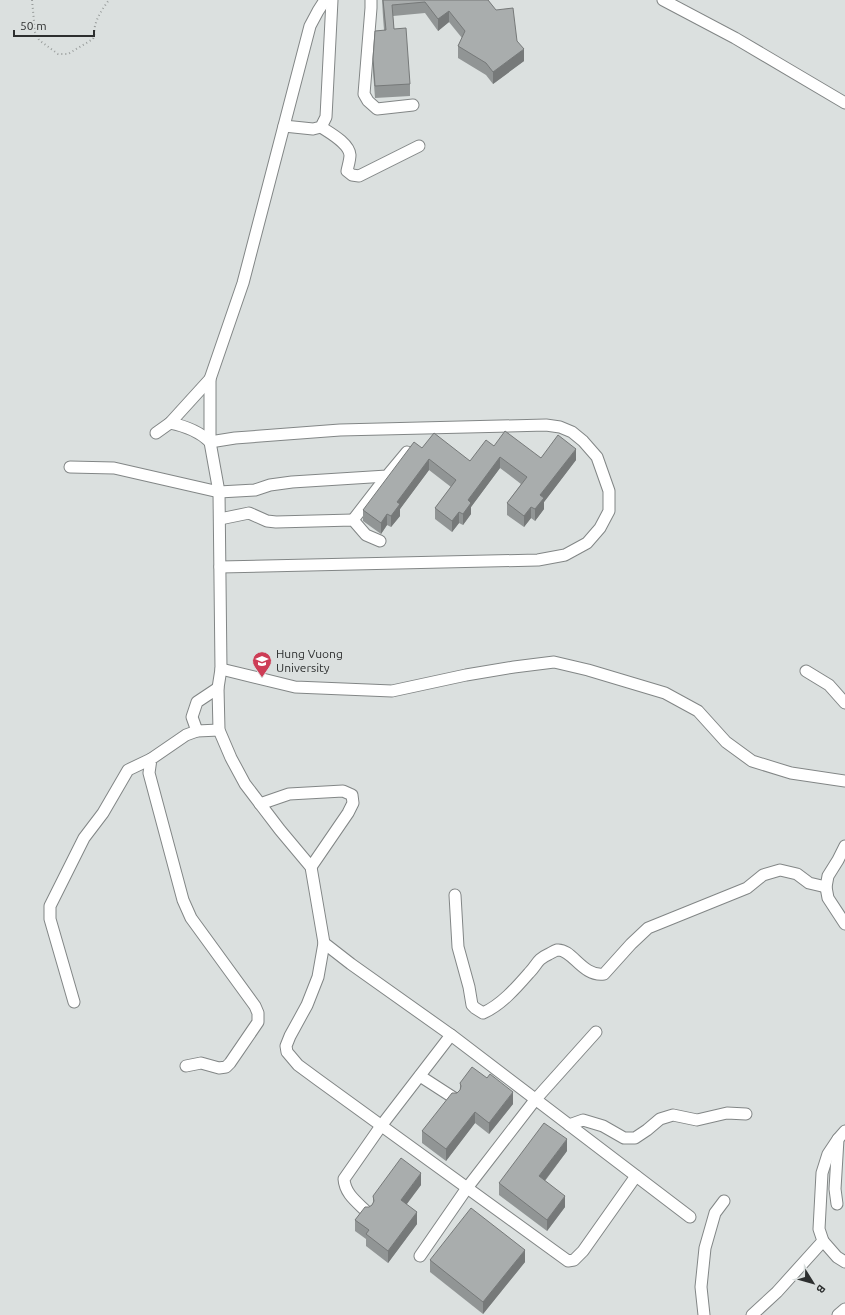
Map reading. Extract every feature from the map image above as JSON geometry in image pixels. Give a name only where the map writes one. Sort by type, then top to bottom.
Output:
[{"type":"street","points":[[325,0],[310,26],[244,283],[210,379],[210,442],[219,492],[220,519],[221,669],[218,688],[219,730],[231,758],[245,784],[311,866],[324,943],[318,977],[307,1006],[290,1036],[286,1046],[287,1052],[298,1065],[568,1261],[574,1260],[583,1251],[636,1176]]},
{"type":"street","points":[[284,126],[314,129],[321,127],[326,117],[332,0]]},
{"type":"street","points":[[371,0],[364,94],[368,101],[377,109],[414,105]]},
{"type":"street","points":[[664,0],[735,38],[845,103]]},
{"type":"street","points":[[321,127],[341,140],[347,148],[350,154],[347,171],[352,175],[359,176],[419,146]]},
{"type":"street","points":[[156,433],[170,423],[210,379]]},
{"type":"street","points":[[170,423],[182,425],[202,435],[210,442]]},
{"type":"street","points":[[210,442],[235,438],[340,430],[546,425],[560,427],[572,432],[583,441],[596,457],[609,491],[609,510],[600,528],[587,543],[565,555],[538,560],[220,567]]},
{"type":"street","points":[[353,520],[386,476],[407,452]]},
{"type":"street","points":[[70,467],[114,468],[219,492],[255,490],[270,485],[292,482],[386,476]]},
{"type":"street","points":[[220,519],[249,513],[267,521],[276,522],[353,520]]},
{"type":"street","points":[[353,520],[366,535],[380,541]]},
{"type":"street","points":[[221,669],[295,687],[392,691],[514,667],[554,662],[588,670],[665,693],[698,711],[726,742],[752,761],[791,773],[845,780]]},
{"type":"street","points":[[806,671],[829,685],[845,703]]},
{"type":"street","points":[[197,730],[192,717],[196,702],[218,688]]},
{"type":"street","points":[[74,1002],[50,919],[50,906],[84,838],[103,813],[128,770],[151,759],[186,735],[197,730],[219,730]]},
{"type":"street","points":[[151,759],[150,773],[183,900],[191,918],[256,1006],[258,1013],[258,1022],[226,1067],[219,1068],[201,1063],[186,1066]]},
{"type":"street","points":[[260,804],[289,794],[343,791],[352,795],[353,803],[348,813],[311,866]]},
{"type":"street","points":[[845,846],[828,876],[826,886],[828,898],[845,924]]},
{"type":"street","points":[[455,896],[458,947],[469,987],[472,1005],[483,1013],[492,1009],[507,996],[530,972],[539,959],[557,950],[563,951],[574,958],[586,970],[599,975],[604,974],[631,944],[648,928],[747,888],[763,875],[780,870],[797,874],[809,883],[826,886]]},
{"type":"street","points":[[324,943],[450,1035],[690,1217]]},
{"type":"street","points":[[420,1256],[467,1188],[535,1100],[596,1032]]},
{"type":"street","points":[[366,1212],[344,1187],[344,1179],[450,1035]]},
{"type":"street","points":[[420,1076],[454,1098]]},
{"type":"street","points":[[569,1126],[583,1120],[603,1126],[624,1138],[635,1138],[660,1119],[673,1115],[697,1120],[727,1113],[746,1114]]},
{"type":"street","points":[[837,1204],[835,1189],[841,1135]]},
{"type":"street","points":[[841,1135],[828,1154],[822,1173],[819,1228],[823,1241],[837,1257],[845,1262]]},
{"type":"street","points":[[704,1315],[700,1287],[705,1248],[715,1213],[724,1201]]},
{"type":"street","points":[[752,1315],[777,1292],[823,1241]]},
{"type":"street","points":[[838,1315],[845,1309]]},
{"type":"path","points":[[32,0],[35,32],[39,40],[58,54],[68,54],[93,39],[95,35],[95,27],[101,11],[108,0]]},
{"type":"building","points":[[383,0],[488,0],[496,10],[513,8],[517,41],[524,49],[493,72],[486,63],[458,46],[465,31],[449,11],[438,19],[425,2],[392,5],[394,29],[406,28],[410,84],[375,86],[373,59],[375,31],[386,30]]},
{"type":"building","points":[[505,431],[541,458],[558,435],[576,449],[540,495],[544,498],[535,509],[531,507],[524,516],[507,503],[527,477],[500,457],[468,500],[471,503],[463,514],[459,512],[452,521],[435,508],[456,480],[429,459],[397,502],[400,504],[391,516],[387,514],[381,523],[363,510],[414,442],[422,448],[434,433],[470,461],[486,440],[494,446]]},
{"type":"building","points":[[472,1067],[487,1078],[490,1074],[513,1092],[489,1123],[475,1112],[446,1149],[422,1131],[452,1093],[457,1093],[460,1090],[460,1083]]},
{"type":"building","points":[[544,1123],[567,1139],[539,1176],[565,1196],[547,1220],[499,1183]]},
{"type":"building","points":[[401,1158],[421,1173],[401,1200],[417,1212],[388,1251],[366,1234],[369,1230],[355,1220],[365,1207],[372,1205],[374,1201],[373,1196]]},
{"type":"building","points":[[471,1208],[525,1250],[483,1302],[430,1260]]},
{"type":"place","name":"Hung Vuong University","points":[[262,678]]}]
